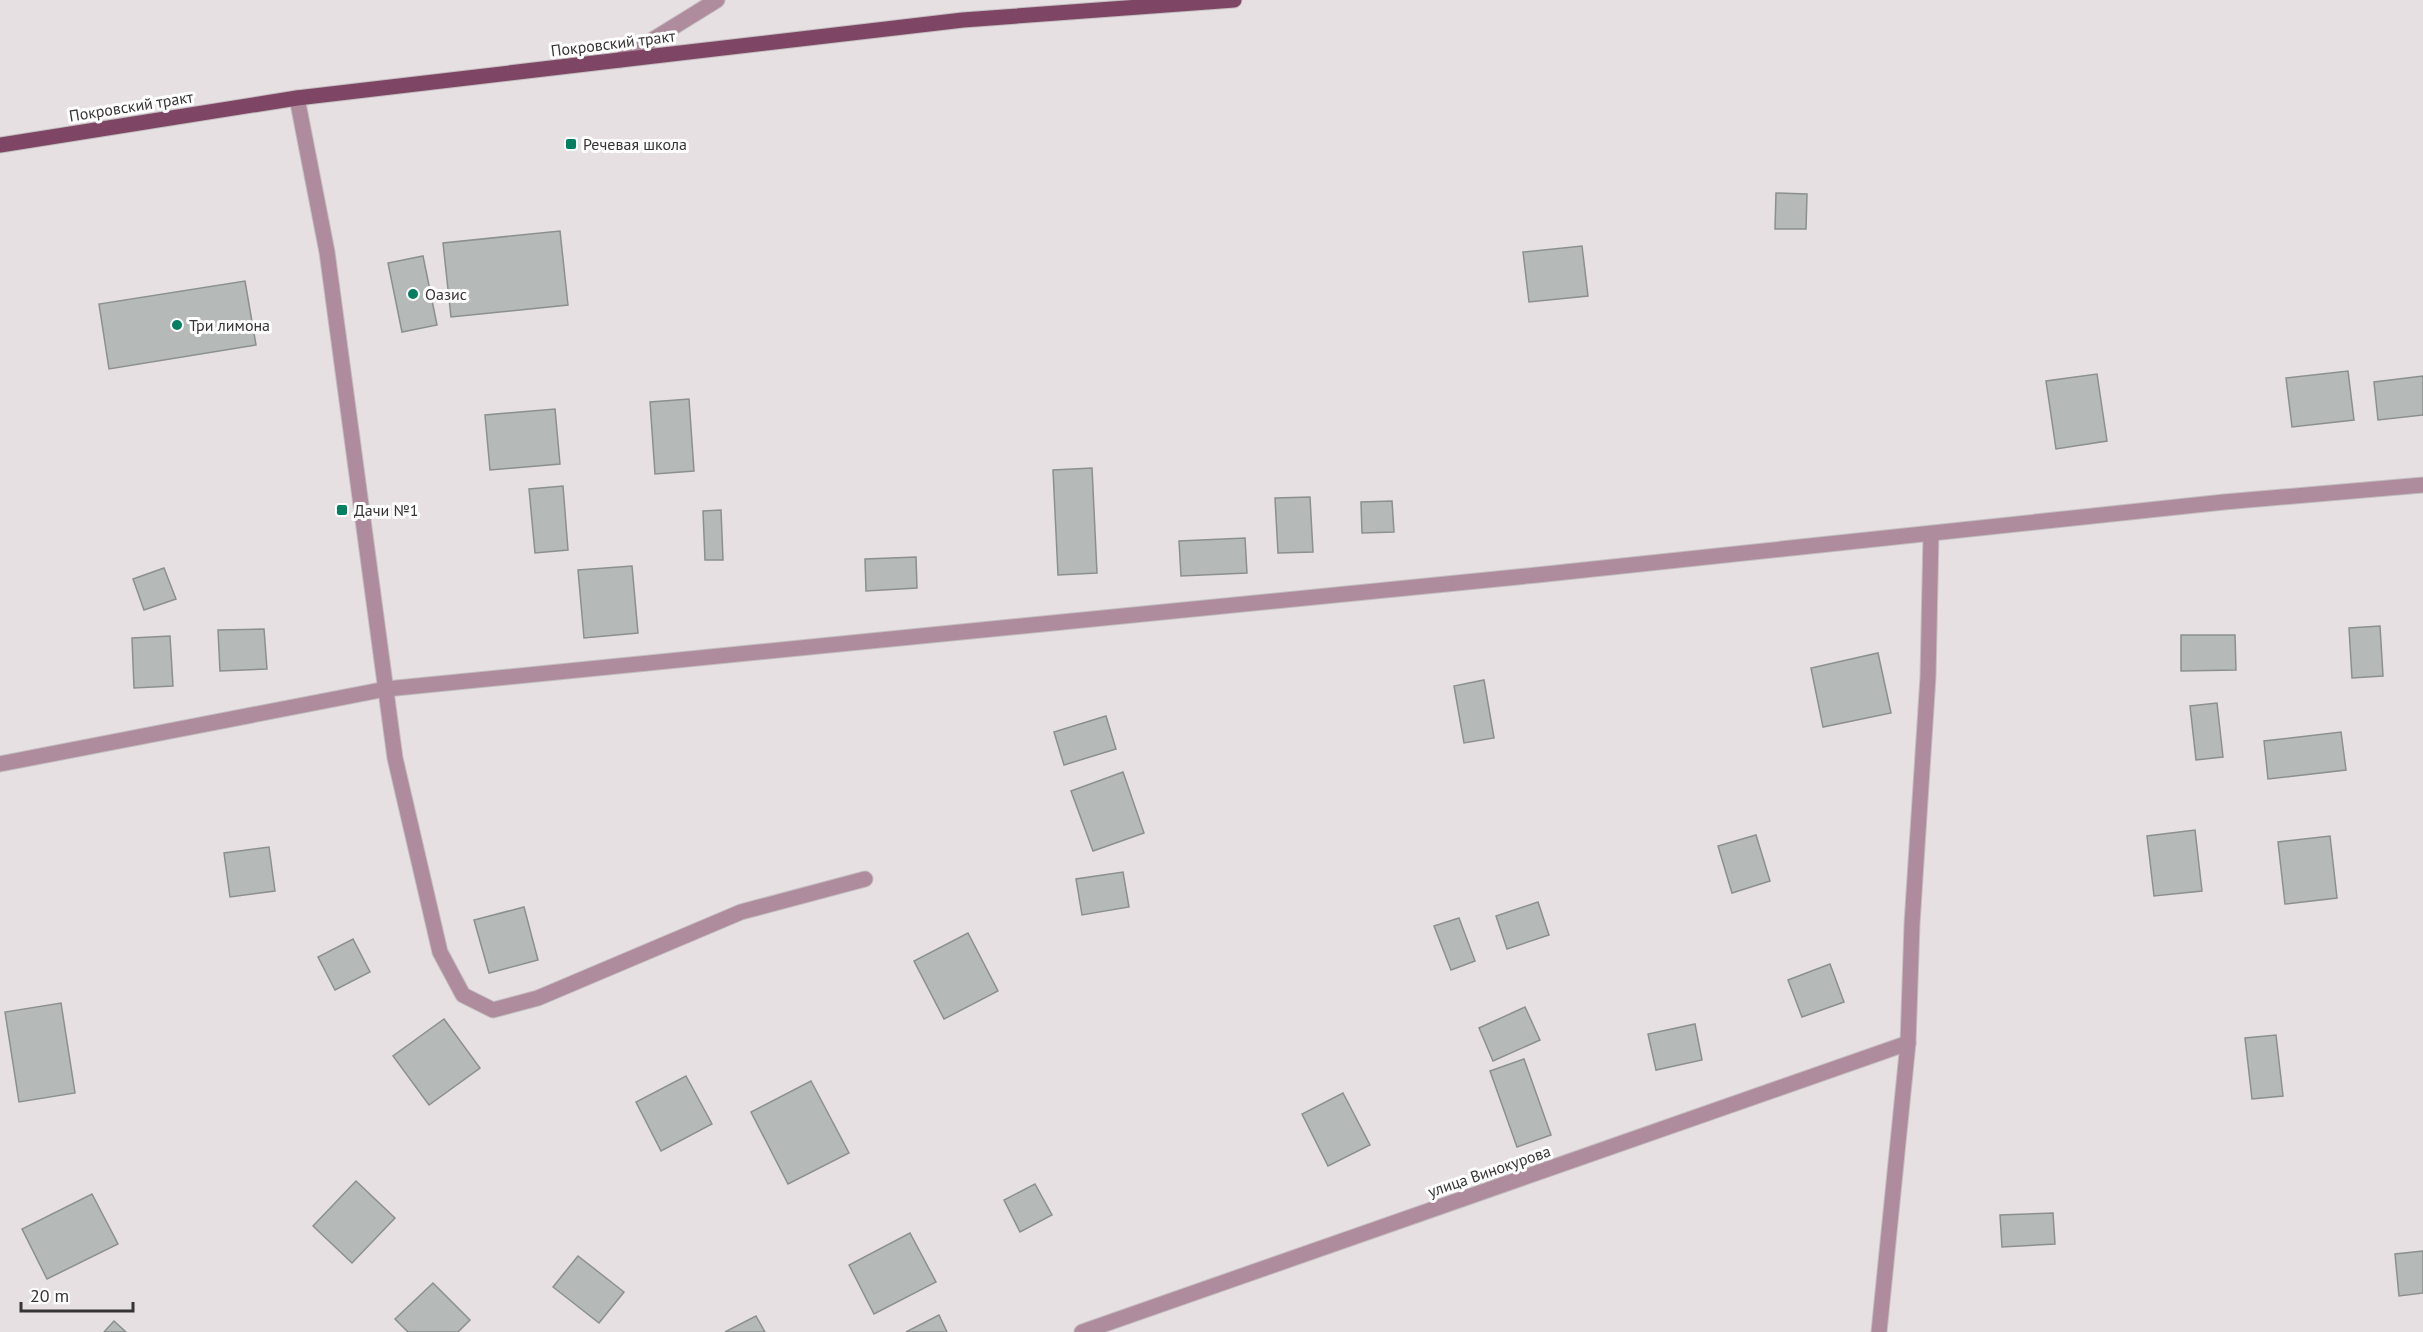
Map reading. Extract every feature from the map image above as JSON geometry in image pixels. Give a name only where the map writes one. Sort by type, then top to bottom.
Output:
[{"type":"main road","name":"Покровский тракт","points":[[0,145],[297,98],[620,60],[963,20],[1234,0]]},
{"type":"street","points":[[620,60],[717,0]]},
{"type":"street","points":[[297,98],[327,252],[395,758],[440,952],[464,995],[493,1011],[538,998],[741,912],[865,879]]},
{"type":"street","points":[[0,764],[386,689],[1931,534],[2224,502],[2423,485]]},
{"type":"street","points":[[1879,1332],[1908,1042],[1912,924],[1928,677],[1931,534]]},
{"type":"street","name":"улица Винокурова","points":[[1082,1332],[1908,1042]]},
{"type":"building","points":[[1776,193],[1807,194],[1806,229],[1775,229]]},
{"type":"building","points":[[560,231],[568,305],[451,317],[443,243]]},
{"type":"building","points":[[1582,246],[1588,296],[1529,302],[1523,252]]},
{"type":"building","name":"Оазис","points":[[423,256],[437,325],[402,332],[388,263]]},
{"type":"building","name":"Три лимона","points":[[245,281],[256,345],[109,369],[99,304]]},
{"type":"building","points":[[2348,371],[2354,420],[2292,427],[2286,378]]},
{"type":"building","points":[[2097,374],[2107,441],[2056,449],[2046,381]]},
{"type":"building","points":[[2423,376],[2423,415],[2378,420],[2374,382]]},
{"type":"building","points":[[689,399],[694,471],[655,474],[650,402]]},
{"type":"building","points":[[555,409],[560,464],[490,470],[485,415]]},
{"type":"building","points":[[1092,468],[1097,573],[1058,575],[1053,470]]},
{"type":"building","points":[[563,486],[568,550],[535,553],[529,489]]},
{"type":"building","points":[[1310,497],[1313,552],[1278,553],[1275,498]]},
{"type":"building","points":[[1392,501],[1394,532],[1362,533],[1361,502]]},
{"type":"building","points":[[721,510],[723,560],[705,560],[703,511]]},
{"type":"building","points":[[1245,538],[1247,573],[1181,576],[1179,541]]},
{"type":"building","points":[[916,557],[917,588],[866,591],[865,559]]},
{"type":"building","points":[[632,566],[638,633],[584,638],[578,570]]},
{"type":"building","points":[[164,568],[176,599],[144,610],[133,579]]},
{"type":"building","points":[[2380,626],[2383,676],[2352,678],[2349,628]]},
{"type":"building","points":[[264,629],[267,669],[220,671],[218,630]]},
{"type":"building","points":[[2181,635],[2235,635],[2236,670],[2181,671]]},
{"type":"building","points":[[170,636],[173,686],[134,688],[132,638]]},
{"type":"building","points":[[1878,653],[1891,713],[1823,727],[1811,668]]},
{"type":"building","points":[[1484,680],[1494,738],[1464,743],[1454,686]]},
{"type":"building","points":[[2217,703],[2223,757],[2196,760],[2190,706]]},
{"type":"building","points":[[1106,716],[1116,749],[1064,765],[1054,732]]},
{"type":"building","points":[[2341,732],[2346,770],[2268,779],[2264,741]]},
{"type":"building","points":[[1123,772],[1144,833],[1093,851],[1071,791]]},
{"type":"building","points":[[2195,830],[2202,891],[2154,896],[2147,836]]},
{"type":"building","points":[[1756,835],[1770,881],[1732,893],[1718,846]]},
{"type":"building","points":[[2330,836],[2337,898],[2285,904],[2278,842]]},
{"type":"building","points":[[269,847],[275,891],[230,897],[224,853]]},
{"type":"building","points":[[1123,872],[1129,907],[1082,915],[1076,879]]},
{"type":"building","points":[[1538,902],[1549,935],[1507,949],[1496,916]]},
{"type":"building","points":[[524,907],[538,960],[489,973],[474,920]]},
{"type":"building","points":[[1459,918],[1475,961],[1451,970],[1434,926]]},
{"type":"building","points":[[968,933],[998,991],[944,1019],[914,961]]},
{"type":"building","points":[[353,939],[370,972],[335,990],[318,957]]},
{"type":"building","points":[[1830,964],[1844,1002],[1802,1017],[1788,980]]},
{"type":"building","points":[[61,1003],[75,1093],[19,1102],[5,1012]]},
{"type":"building","points":[[1525,1007],[1540,1040],[1493,1061],[1479,1028]]},
{"type":"building","points":[[444,1019],[480,1068],[429,1105],[393,1056]]},
{"type":"building","points":[[1695,1024],[1702,1060],[1656,1070],[1648,1034]]},
{"type":"building","points":[[2276,1035],[2283,1096],[2252,1099],[2245,1038]]},
{"type":"building","points":[[1524,1059],[1551,1135],[1517,1147],[1490,1071]]},
{"type":"building","points":[[686,1076],[712,1124],[661,1151],[636,1102]]},
{"type":"building","points":[[811,1081],[849,1153],[788,1184],[751,1112]]},
{"type":"building","points":[[1343,1093],[1370,1145],[1328,1166],[1302,1114]]},
{"type":"building","points":[[356,1181],[395,1218],[352,1263],[313,1226]]},
{"type":"building","points":[[1035,1184],[1052,1215],[1020,1232],[1004,1200]]},
{"type":"building","points":[[92,1194],[118,1244],[47,1279],[22,1229]]},
{"type":"building","points":[[2053,1213],[2055,1244],[2002,1247],[2000,1215]]},
{"type":"building","points":[[910,1233],[936,1282],[874,1314],[849,1265]]},
{"type":"building","points":[[2423,1251],[2423,1293],[2399,1296],[2395,1254]]},
{"type":"building","points":[[578,1256],[624,1292],[599,1323],[553,1287]]},
{"type":"building","points":[[433,1283],[470,1320],[458,1332],[408,1332],[395,1319]]},
{"type":"building","points":[[939,1315],[947,1332],[906,1332]]},
{"type":"building","points":[[756,1316],[765,1332],[725,1332]]},
{"type":"building","points":[[114,1321],[126,1332],[104,1332]]},
{"type":"place","name":"Речевая школа","points":[[571,144]]},
{"type":"place","name":"Оазис","points":[[413,294]]},
{"type":"place","name":"Три лимона","points":[[177,325]]},
{"type":"place","name":"Дачи №1","points":[[342,510]]}]
